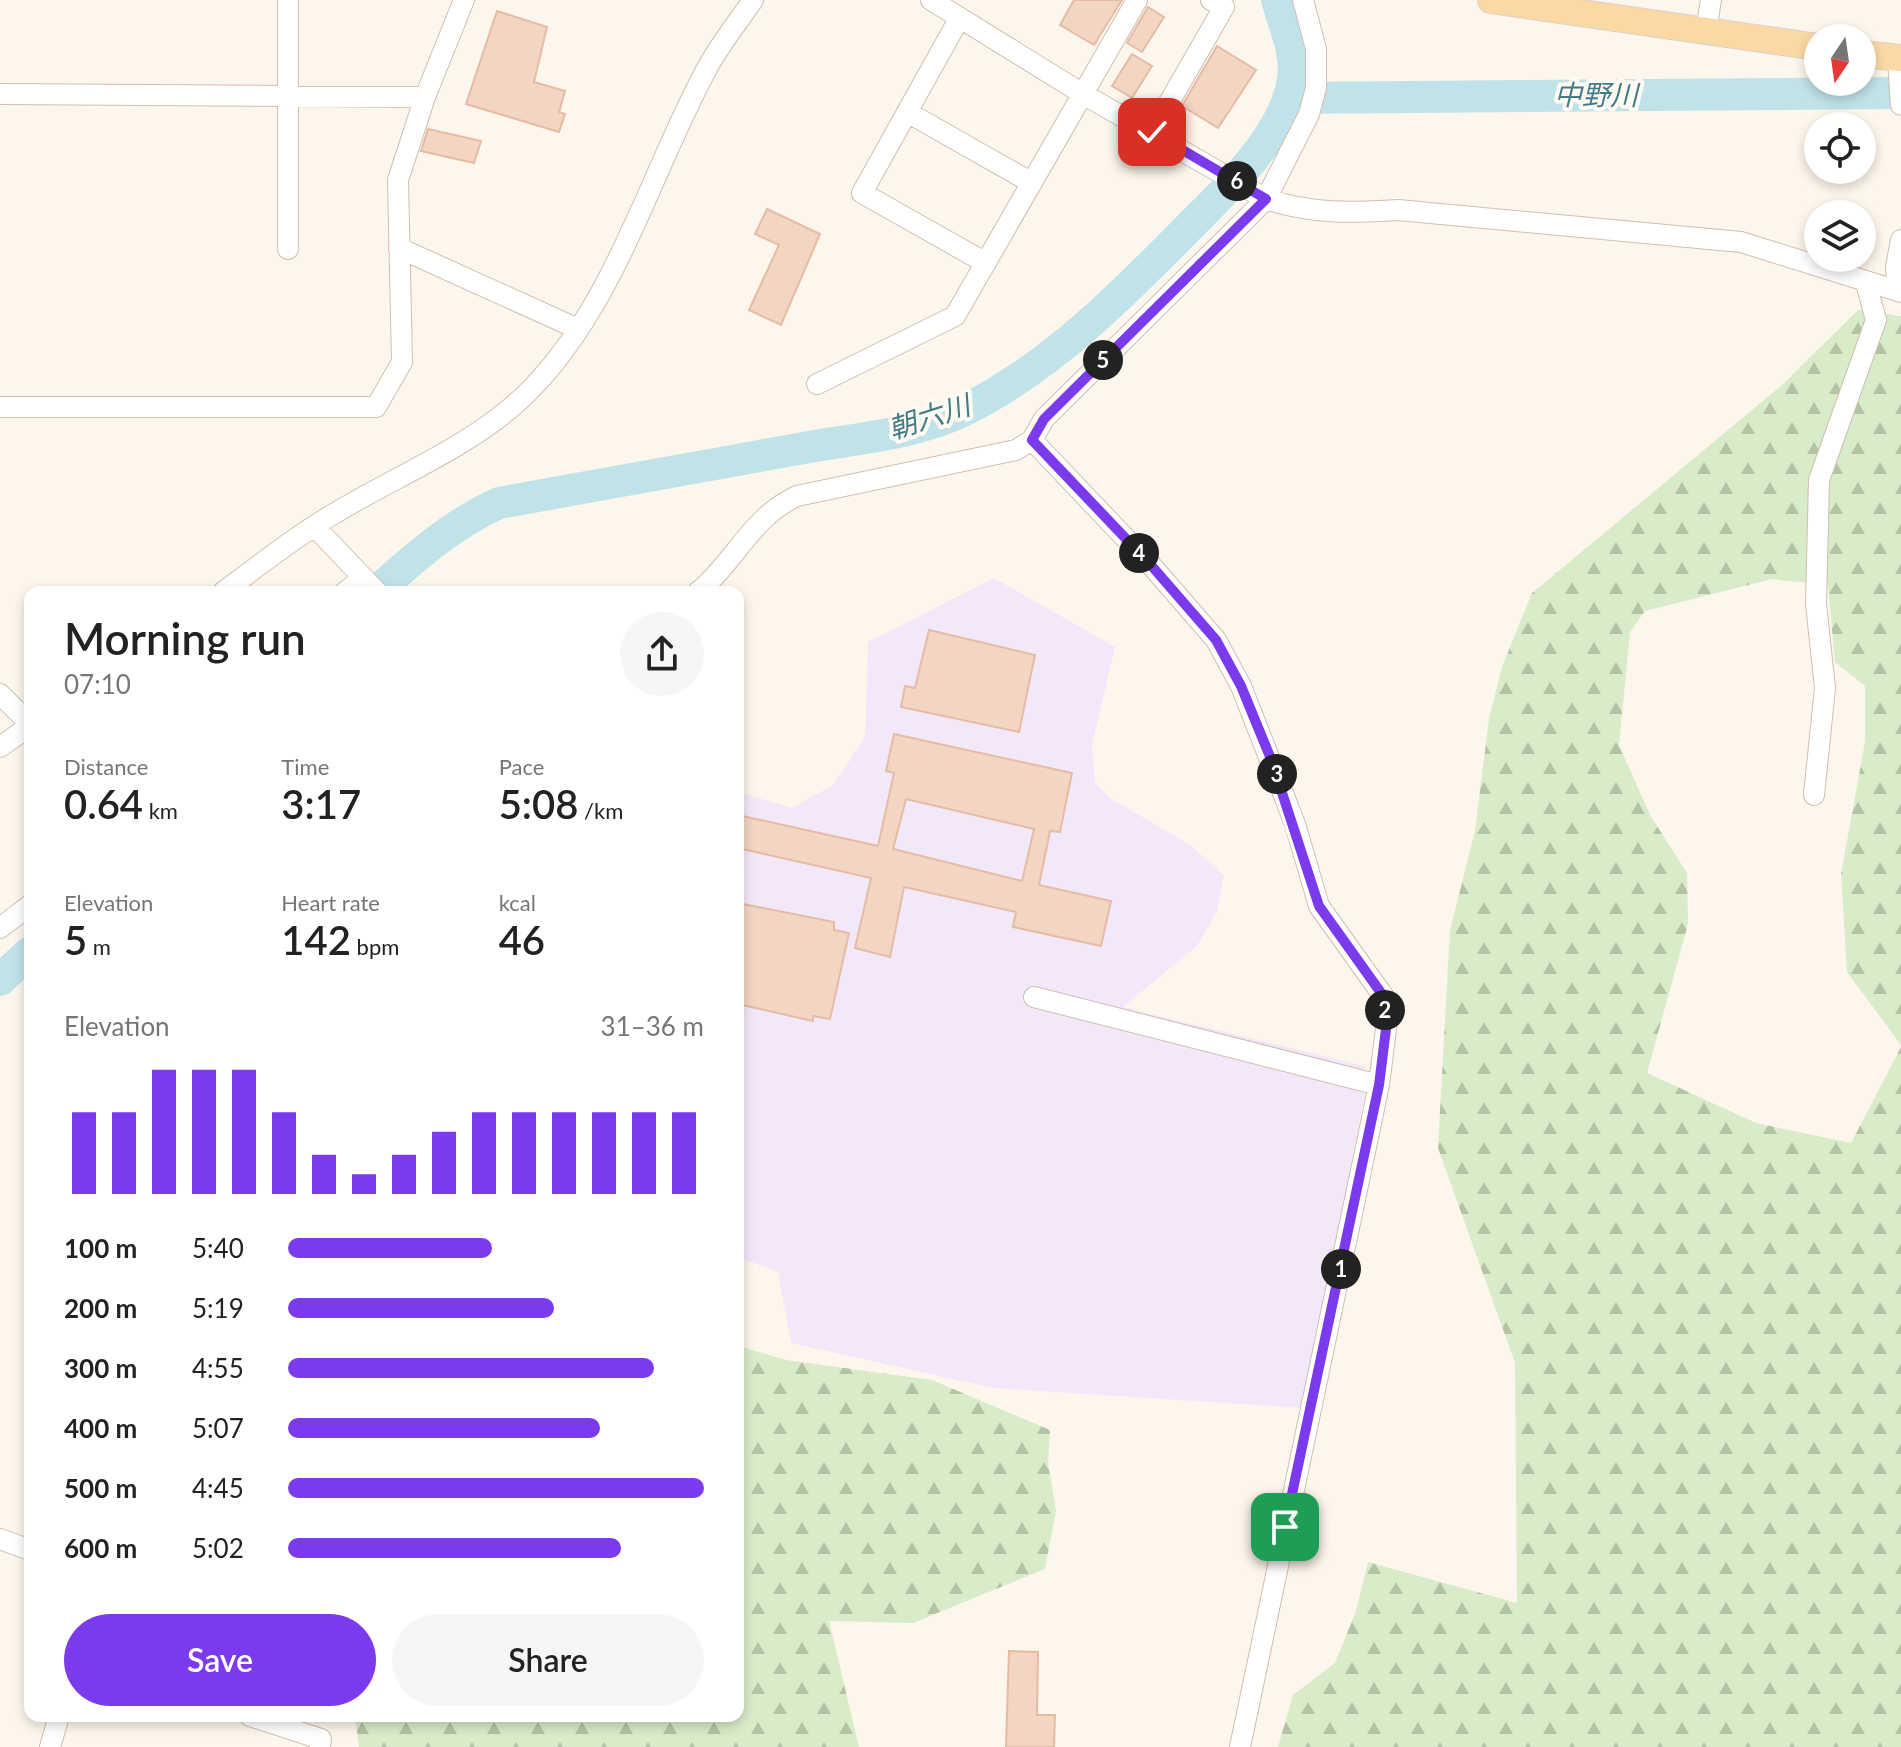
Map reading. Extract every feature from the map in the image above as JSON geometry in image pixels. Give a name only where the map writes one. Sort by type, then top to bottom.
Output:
[{"type":"main road","points":[[1491,0],[1545,4],[1804,45]]},
{"type":"main road","points":[[1876,62],[1900,77]]},
{"type":"street","points":[[288,0],[288,249]]},
{"type":"street","points":[[0,407],[376,407],[402,362],[398,180],[425,97],[464,0]]},
{"type":"street","points":[[231,586],[314,526],[484,427],[522,398],[578,329],[619,254],[704,73],[753,0]]},
{"type":"street","points":[[931,0],[1083,94],[1261,195],[1297,210],[1346,214],[1398,210],[1741,242],[1900,291],[1896,267],[1901,240]]},
{"type":"street","points":[[817,384],[955,316],[1137,0]]},
{"type":"street","points":[[1152,132],[1224,7],[1211,0]]},
{"type":"street","points":[[706,586],[757,522],[776,505],[797,496],[1016,450],[1032,440],[1044,419],[1261,195],[1309,114],[1316,88],[1316,49],[1303,0]]},
{"type":"street","points":[[1706,31],[1711,0]]},
{"type":"street","points":[[959,19],[862,193],[986,263]]},
{"type":"street","points":[[0,94],[425,97]]},
{"type":"street","points":[[907,112],[1032,183]]},
{"type":"street","points":[[399,248],[578,329]]},
{"type":"street","points":[[1814,795],[1825,688],[1816,604],[1819,480],[1876,320],[1866,283]]},
{"type":"street","points":[[1032,440],[1150,564],[1216,640],[1241,686],[1271,759],[1319,906],[1384,997],[1387,1021],[1379,1085],[1240,1747]]},
{"type":"street","points":[[314,526],[369,585]]},
{"type":"street","points":[[0,694],[24,719]]},
{"type":"street","points":[[0,747],[24,729]]},
{"type":"street","points":[[0,928],[24,910]]},
{"type":"street","points":[[1034,997],[1379,1085]]},
{"type":"street","points":[[0,1539],[24,1548]]},
{"type":"street","points":[[50,1747],[57,1722]]},
{"type":"street","points":[[269,1722],[321,1739],[320,1747]]},
{"type":"shaded area","points":[[994,578],[1115,647],[1092,745],[1095,782],[1110,798],[1192,846],[1224,876],[1217,911],[1197,946],[1123,1007],[1365,1066],[1365,1094],[1302,1408],[993,1388],[791,1343],[778,1272],[744,1259],[744,794],[792,808],[833,785],[865,738],[868,642]]},
{"type":"green space","points":[[1858,310],[1901,316],[1901,1045],[1847,972],[1841,874],[1865,742],[1865,686],[1835,662],[1828,585],[1772,579],[1645,611],[1630,632],[1619,745],[1650,815],[1687,873],[1688,924],[1647,1073],[1756,1123],[1851,1143],[1901,1047],[1901,1747],[1278,1747],[1293,1695],[1335,1663],[1356,1611],[1368,1562],[1517,1603],[1515,1363],[1438,1148],[1450,930],[1475,831],[1489,719],[1502,667],[1532,593],[1782,385]]},
{"type":"green space","points":[[744,1348],[786,1360],[932,1380],[1050,1430],[1048,1463],[1056,1510],[1045,1569],[913,1623],[829,1621],[859,1747],[359,1747],[356,1722],[744,1722]]},
{"type":"building","points":[[1074,0],[1122,0],[1094,45],[1060,25]]},
{"type":"building","points":[[1148,7],[1164,17],[1142,52],[1127,43]]},
{"type":"building","points":[[497,11],[547,27],[534,82],[565,91],[559,112],[565,114],[559,132],[466,104]]},
{"type":"building","points":[[1217,46],[1256,70],[1218,128],[1182,106]]},
{"type":"building","points":[[1132,54],[1152,66],[1132,98],[1112,86]]},
{"type":"building","points":[[428,129],[481,141],[474,163],[421,151]]},
{"type":"building","points":[[767,209],[820,234],[781,325],[749,310],[779,245],[755,234]]},
{"type":"building","points":[[929,630],[1035,655],[1019,732],[901,707],[905,686],[915,688]]},
{"type":"building","points":[[894,734],[1072,773],[1060,832],[1050,831],[1039,885],[1111,901],[1101,946],[1013,927],[1016,912],[904,887],[890,957],[855,948],[871,878],[744,849],[744,816],[878,846],[894,773],[886,771]],"holes":[[[906,799],[1034,829],[1022,881],[893,849]]]},
{"type":"building","points":[[744,904],[834,922],[834,930],[849,933],[830,1019],[813,1016],[813,1021],[744,1005]]},
{"type":"building","points":[[1009,1651],[1038,1652],[1037,1715],[1055,1715],[1054,1747],[1006,1747]]},
{"type":"waterway","name":"朝六川","points":[[383,586],[449,531],[499,503],[924,426],[963,411],[1027,373],[1085,327],[1140,276],[1226,190],[1275,127],[1293,81],[1292,51],[1277,0]]},
{"type":"waterway","name":"中野川","points":[[1290,98],[1901,93]]},
{"type":"waterway","name":"朝六川","points":[[0,980],[24,958]]},
{"type":"route","points":[[1152,132],[1266,199],[1044,419],[1032,440],[1079,493],[1150,564],[1216,640],[1241,686],[1271,759],[1295,824],[1319,906],[1384,997],[1387,1021],[1379,1085],[1285,1527]]}]
